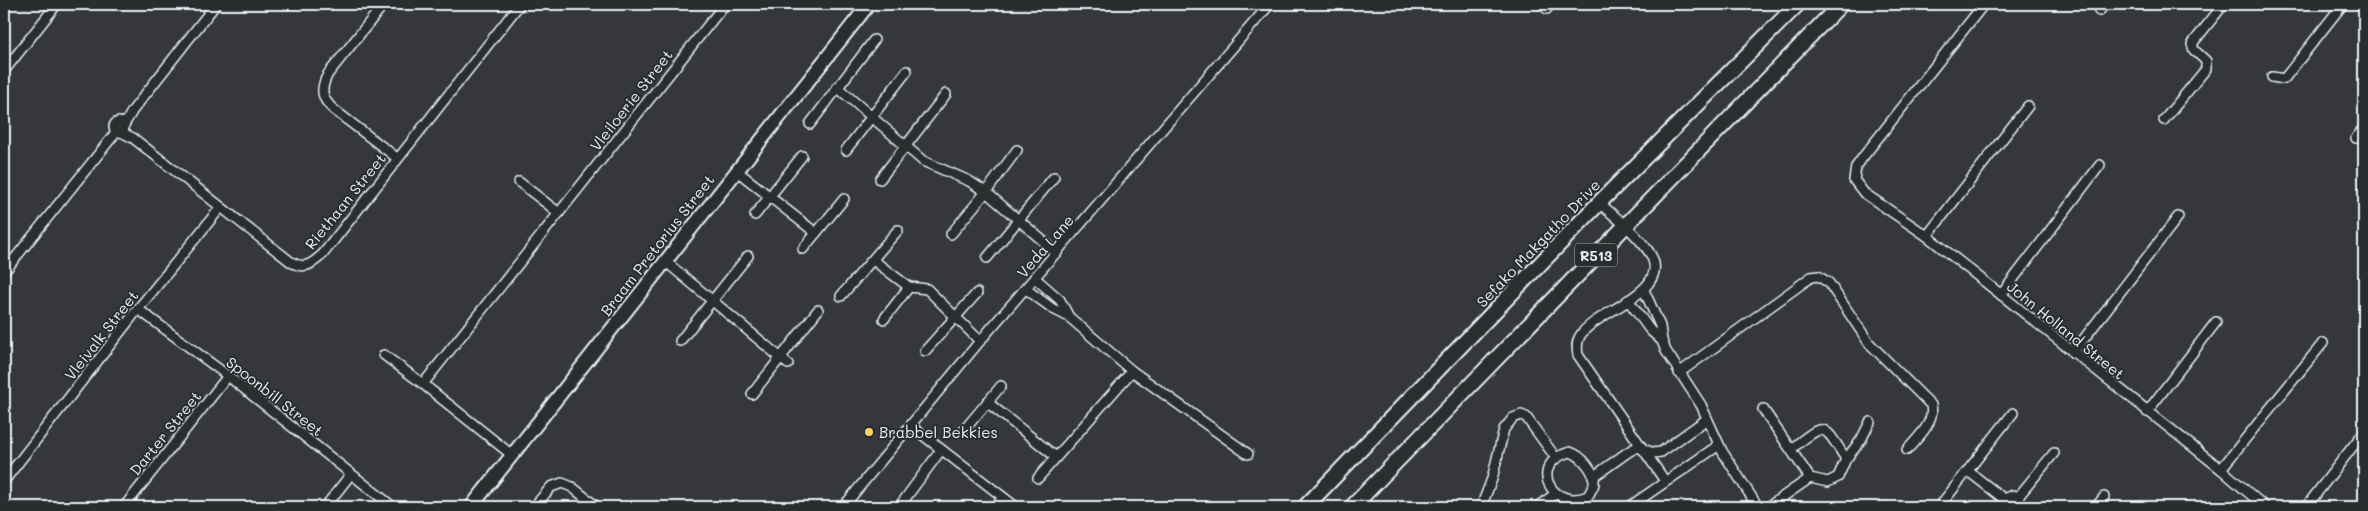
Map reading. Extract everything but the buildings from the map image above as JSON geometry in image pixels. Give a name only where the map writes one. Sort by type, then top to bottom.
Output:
[{"type":"main road","name":"Sefako Makgatho Drive","points":[[1305,507],[1600,203],[1798,4]]},
{"type":"main road","name":"R513","points":[[1352,507],[1841,4]]},
{"type":"street","points":[[4,71],[57,4]]},
{"type":"street","points":[[4,272],[104,145],[120,128],[216,4]]},
{"type":"street","points":[[384,4],[328,74],[323,84],[322,93],[327,103],[333,109],[397,158]]},
{"type":"street","name":"Riethaan Street","points":[[120,128],[291,262],[299,267],[306,266],[312,264],[323,254],[520,4]]},
{"type":"street","name":"Vleiloerie Street","points":[[423,384],[724,4]]},
{"type":"street","name":"Braam Pretorius Street","points":[[471,507],[869,4]]},
{"type":"street","name":"Veda Lane","points":[[843,507],[980,341],[1270,4]]},
{"type":"street","name":"John Holland Street","points":[[1984,4],[1862,157],[1853,175],[1857,186],[1864,193],[1926,236],[2001,295],[2221,469],[2264,507]]},
{"type":"street","points":[[2099,12],[2105,4]]},
{"type":"street","points":[[2164,120],[2206,68],[2206,61],[2194,50],[2192,44],[2224,4]]},
{"type":"street","points":[[2272,77],[2284,79],[2343,4]]},
{"type":"street","points":[[2360,4],[2364,7]]},
{"type":"street","points":[[810,124],[874,40]]},
{"type":"street","points":[[846,150],[907,71]]},
{"type":"street","points":[[837,87],[929,165],[969,181],[986,192],[1057,253]]},
{"type":"street","points":[[880,179],[946,94]]},
{"type":"street","points":[[1926,236],[2028,106]]},
{"type":"street","points":[[2356,138],[2364,128]]},
{"type":"street","points":[[951,234],[986,192],[1017,150]]},
{"type":"street","points":[[755,215],[802,156]]},
{"type":"street","points":[[2001,295],[2100,165]]},
{"type":"street","points":[[737,171],[816,233]]},
{"type":"street","points":[[987,258],[1054,177]]},
{"type":"street","points":[[519,182],[559,213]]},
{"type":"street","points":[[803,249],[844,199]]},
{"type":"street","points":[[1600,203],[1625,225],[1652,258],[1652,278],[1644,290],[1584,332],[1580,336],[1577,348],[1583,365],[1665,481]]},
{"type":"street","name":"Vleivalk Street","points":[[4,481],[138,309],[221,207]]},
{"type":"street","points":[[2073,353],[2178,217]]},
{"type":"street","points":[[841,296],[898,230]]},
{"type":"street","points":[[680,341],[748,256]]},
{"type":"street","points":[[873,260],[909,287],[927,289],[980,341]]},
{"type":"street","points":[[665,261],[711,302],[788,364]]},
{"type":"street","points":[[1679,373],[1811,277],[1818,276],[1829,283],[1869,343],[1931,405],[1932,416],[1907,450]]},
{"type":"street","points":[[1035,278],[1060,300],[1069,317]]},
{"type":"street","points":[[884,319],[909,287]]},
{"type":"street","points":[[1026,289],[1053,309],[1069,317],[1132,371],[1248,454]]},
{"type":"street","points":[[1644,290],[1660,326],[1662,341]]},
{"type":"street","points":[[925,351],[977,293]]},
{"type":"street","points":[[1628,300],[1650,330],[1662,341],[1679,373],[1701,404],[1719,445],[1758,507]]},
{"type":"street","name":"Spoonbill Street","points":[[138,309],[228,376],[393,507]]},
{"type":"street","points":[[752,394],[818,310]]},
{"type":"street","points":[[2147,412],[2216,322]]},
{"type":"street","points":[[2221,469],[2322,343]]},
{"type":"street","points":[[384,355],[512,455]]},
{"type":"street","points":[[1038,478],[1132,371]]},
{"type":"street","name":"Darter Street","points":[[124,507],[228,376]]},
{"type":"street","points":[[964,430],[1001,386]]},
{"type":"street","points":[[988,402],[1056,457]]},
{"type":"street","points":[[1763,409],[1810,478],[1820,482],[1833,481],[1843,470],[1846,459],[1861,440],[1870,422]]},
{"type":"street","points":[[1939,507],[2013,413]]},
{"type":"street","points":[[1481,507],[1492,479],[1504,429],[1513,418],[1521,415],[1526,417],[1556,458]]},
{"type":"street","points":[[1593,477],[1628,452],[1638,448],[1661,452],[1707,419]]},
{"type":"street","points":[[911,426],[1016,507]]},
{"type":"street","points":[[1791,449],[1816,429],[1822,429],[1828,432],[1846,459]]},
{"type":"street","points":[[2306,507],[2364,432]]},
{"type":"street","points":[[1629,507],[1719,445]]},
{"type":"street","points":[[898,507],[941,450]]},
{"type":"street","points":[[1573,453],[1592,471],[1594,483],[1591,490],[1582,500],[1567,502],[1554,495],[1550,489],[1547,474],[1548,467],[1556,458],[1560,455],[1573,453]]},
{"type":"street","points":[[2018,497],[2054,453]]},
{"type":"street","points":[[1968,471],[2003,503],[2010,495],[2018,497],[2022,507]]},
{"type":"street","points":[[325,507],[351,474]]},
{"type":"street","points":[[1768,507],[1810,478]]},
{"type":"street","points":[[534,507],[551,487],[562,483],[569,485],[597,507]]},
{"type":"street","points":[[1537,507],[1554,495]]},
{"type":"street","points":[[2096,507],[2104,497]]},
{"type":"street","points":[[995,507],[1003,498]]},
{"type":"place","name":"Brabbel Bekkies","points":[[869,432]]}]
